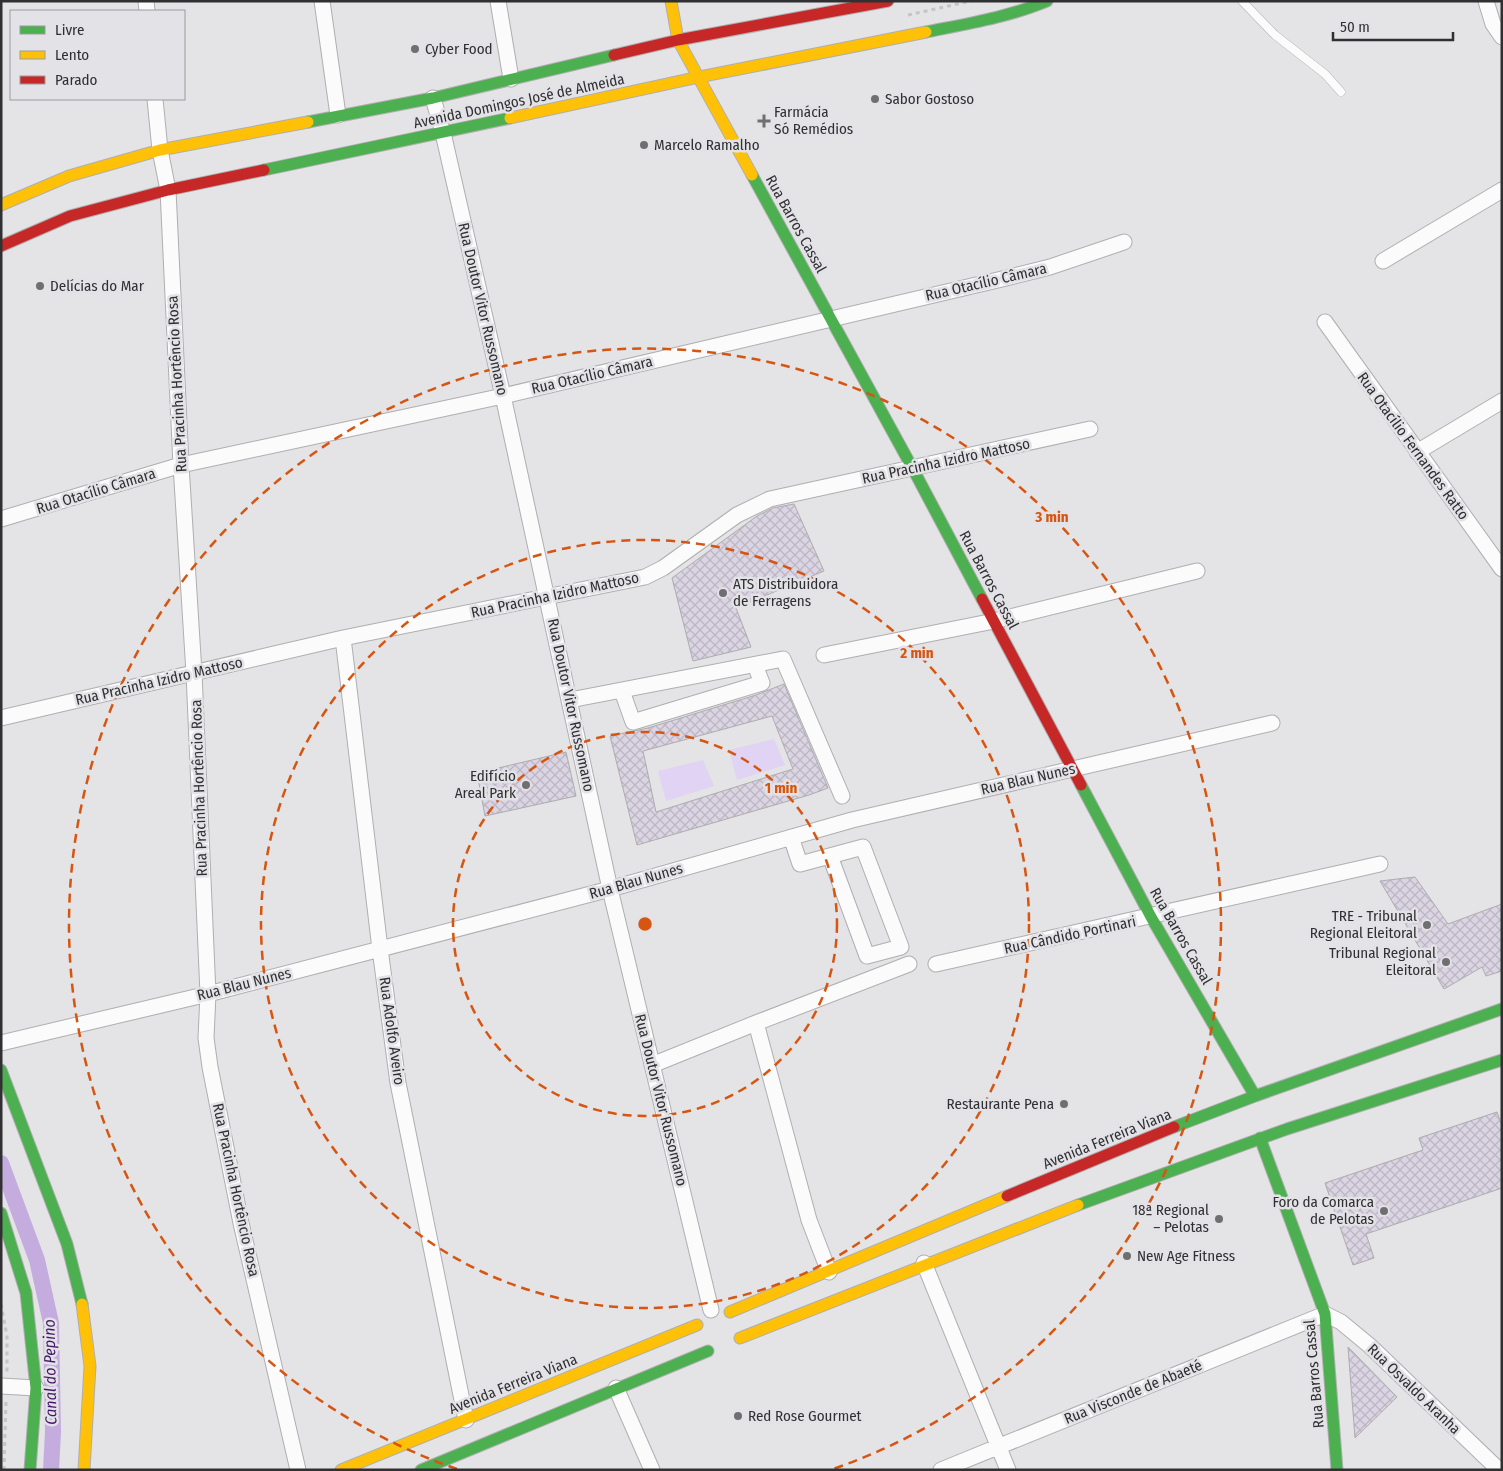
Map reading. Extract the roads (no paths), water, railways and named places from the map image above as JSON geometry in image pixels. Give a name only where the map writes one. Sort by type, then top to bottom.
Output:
[{"type":"main road","name":"Rua Barros Cassal","points":[[671,1],[678,40],[913,469],[1151,917],[1255,1096]]},
{"type":"main road","name":"Avenida Domingos José de Almeida","points":[[1,205],[68,176],[160,150],[433,98],[678,40],[855,4],[888,1]]},
{"type":"main road","name":"Avenida Domingos José de Almeida","points":[[1,246],[70,216],[168,190],[699,77],[967,24],[1048,1]]},
{"type":"main road","name":"Avenida Ferreira Viana","points":[[730,1312],[1094,1160],[1255,1096],[1502,1010]]},
{"type":"main road","points":[[739,1329],[924,1263],[1260,1138],[1502,1060]]},
{"type":"main road","points":[[1,1070],[67,1244],[81,1298],[90,1366],[84,1470]]},
{"type":"main road","name":"Rua Barros Cassal","points":[[1260,1138],[1325,1314],[1337,1470]]},
{"type":"main road","points":[[1,1214],[26,1293],[36,1388],[30,1470]]},
{"type":"main road","points":[[708,1352],[697,1335],[701,1318],[712,1310],[730,1312],[739,1329],[732,1349]]},
{"type":"main road","name":"Avenida Ferreira Viana","points":[[341,1470],[466,1420],[697,1335]]},
{"type":"main road","points":[[421,1470],[616,1388],[708,1352],[720,1354]]},
{"type":"street","points":[[322,1],[338,115]]},
{"type":"street","points":[[498,1],[511,79]]},
{"type":"street","points":[[1486,1],[1493,24],[1502,37]]},
{"type":"street","name":"Rua Doutor Vitor Russomano","points":[[433,98],[443,133],[503,396],[610,889],[712,1310]]},
{"type":"street","name":"Rua Pracinha Hortêncio Rosa","points":[[155,100],[160,150],[168,190],[181,465],[194,673],[208,994],[206,1038],[210,1067],[242,1223],[298,1470]]},
{"type":"street","points":[[1383,261],[1502,190]]},
{"type":"street","name":"Rua Otacílio Câmara","points":[[1,520],[181,465],[503,396],[1050,267],[1124,242]]},
{"type":"street","name":"Rua Otacílio Fernandes Ratto","points":[[1325,322],[1502,569]]},
{"type":"street","points":[[1417,452],[1502,400]]},
{"type":"street","name":"Rua Pracinha Izidro Mattoso","points":[[1,718],[343,638],[548,598],[644,577],[664,568],[737,515],[770,499],[1090,429]]},
{"type":"street","points":[[824,656],[994,621],[1197,570]]},
{"type":"street","name":"Rua Adolfo Aveiro","points":[[343,638],[398,1083],[466,1420]]},
{"type":"street","points":[[570,700],[783,660],[842,796]]},
{"type":"street","points":[[622,691],[633,722],[762,683],[755,665]]},
{"type":"street","name":"Rua Blau Nunes","points":[[1,1043],[208,994],[610,889],[852,820],[1272,723]]},
{"type":"street","points":[[791,837],[800,864],[863,847],[901,947],[867,956],[830,856]]},
{"type":"street","name":"Rua Cândido Portinari","points":[[936,964],[1380,864]]},
{"type":"street","points":[[652,1065],[909,964]]},
{"type":"street","points":[[756,1023],[809,1220],[829,1272]]},
{"type":"street","points":[[924,1263],[1008,1470]]},
{"type":"street","name":"Rua Visconde de Abaeté","points":[[940,1470],[1325,1314]]},
{"type":"street","name":"Rua Osvaldo Aranha","points":[[1325,1314],[1341,1322],[1370,1346],[1499,1470]]},
{"type":"street","points":[[1,1386],[36,1388]]},
{"type":"street","points":[[616,1388],[652,1470]]},
{"type":"lane","points":[[1242,1],[1275,35],[1325,74],[1341,92]]},
{"type":"waterway","name":"Canal do Pepino","points":[[1,1163],[37,1260],[51,1323],[53,1432],[51,1470]]},
{"type":"place","name":"Cyber Food","points":[[415,49]]},
{"type":"place","name":"Sabor Gostoso","points":[[875,99]]},
{"type":"place","name":"Farmácia Só Remédios","points":[[764,121]]},
{"type":"place","name":"Marcelo Ramalho","points":[[644,145]]},
{"type":"place","name":"Delícias do Mar","points":[[40,286]]},
{"type":"place","name":"ATS Distribuidora de Ferragens","points":[[723,593]]},
{"type":"place","name":"Edifício Areal Park","points":[[526,785]]},
{"type":"place","name":"TRE - Tribunal Regional Eleitoral","points":[[1427,925]]},
{"type":"place","name":"Tribunal Regional Eleitoral","points":[[1446,962]]},
{"type":"place","name":"Restaurante Pena","points":[[1064,1104]]},
{"type":"place","name":"Foro da Comarca de Pelotas","points":[[1384,1211]]},
{"type":"place","name":"18ª Regional – Pelotas","points":[[1219,1219]]},
{"type":"place","name":"New Age Fitness","points":[[1127,1256]]},
{"type":"place","name":"Red Rose Gourmet","points":[[738,1416]]}]
